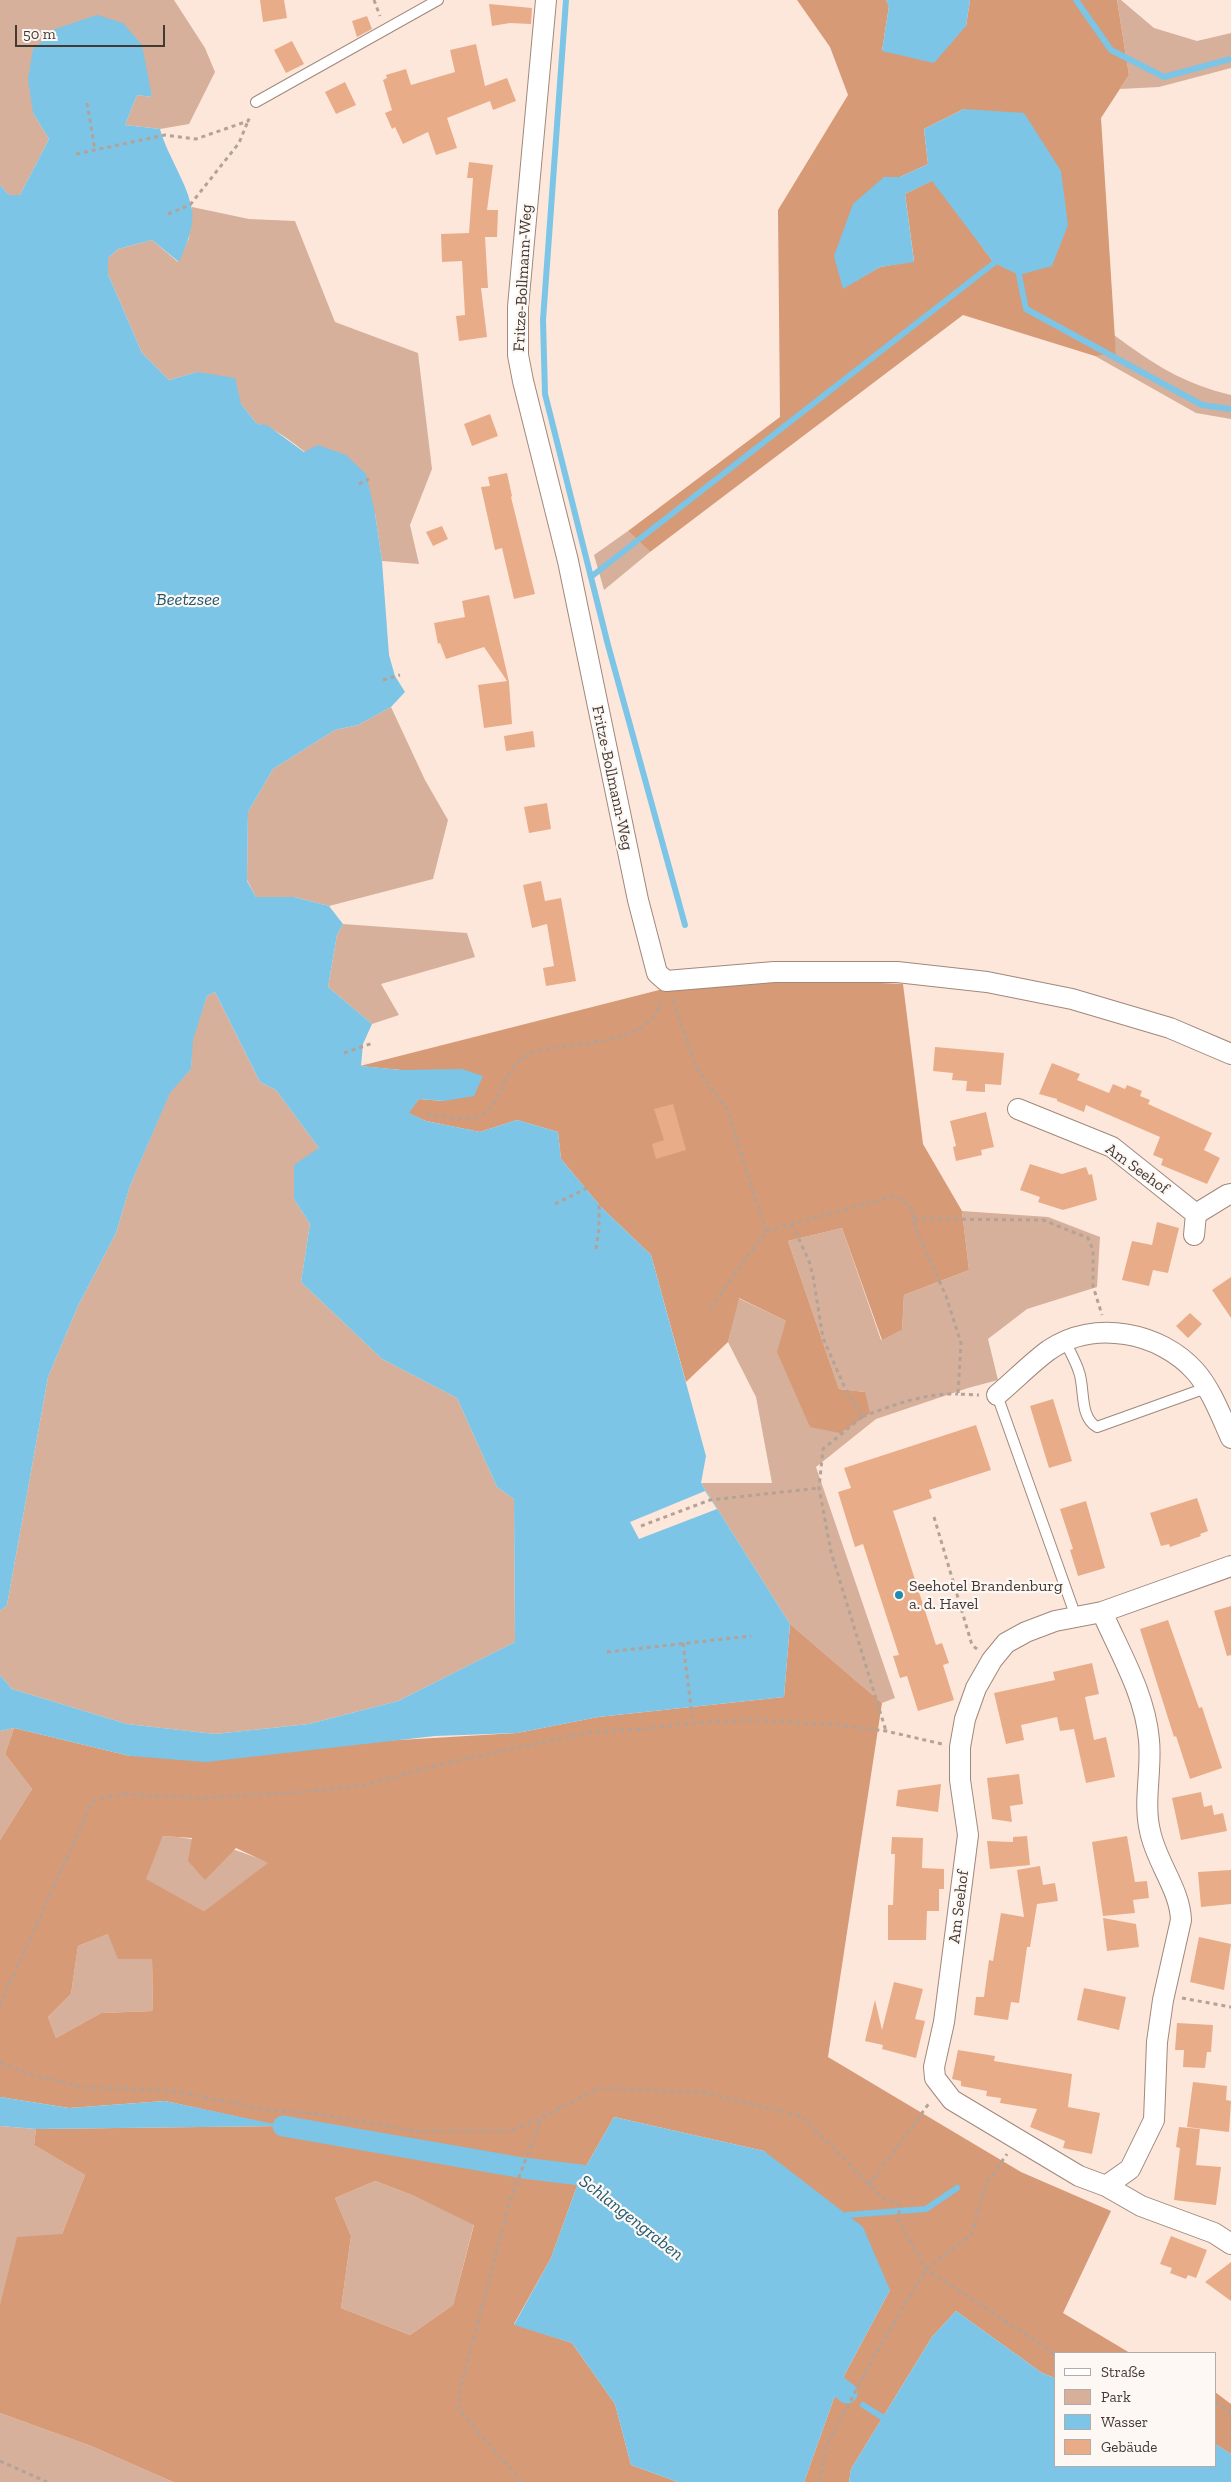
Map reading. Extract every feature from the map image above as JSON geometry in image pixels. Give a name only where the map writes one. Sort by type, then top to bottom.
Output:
[{"type":"street","name":"Fritze-Bollmann-Weg","points":[[546,0],[519,297],[518,355],[522,381],[568,561],[638,900],[657,973],[664,979]]},
{"type":"street","points":[[664,979],[783,972],[897,972],[987,982],[1072,999],[1170,1028],[1231,1054]]},
{"type":"street","name":"Am Seehof","points":[[1018,1109],[1112,1147],[1196,1214]]},
{"type":"street","points":[[1194,1235],[1196,1214],[1231,1194]]},
{"type":"street","points":[[997,1395],[1050,1350],[1066,1343],[1107,1332],[1131,1334],[1164,1346],[1196,1371],[1218,1408],[1231,1438]]},
{"type":"street","name":"Am Seehof","points":[[940,2088],[935,2078],[934,2067],[944,2022],[968,1835],[960,1780],[960,1747],[964,1719],[976,1688],[992,1660],[1006,1643],[1026,1632],[1055,1621],[1102,1612],[1231,1566]]},
{"type":"street","points":[[1102,1612],[1133,1679],[1145,1713],[1149,1740],[1148,1817],[1150,1832],[1159,1860],[1181,1908],[1181,1920],[1164,1995],[1157,2042],[1154,2120],[1130,2169],[1106,2186]]},
{"type":"street","points":[[940,2088],[952,2100],[1079,2176],[1106,2186],[1141,2206],[1214,2233],[1231,2244]]},
{"type":"lane","points":[[256,102],[438,0]]},
{"type":"lane","points":[[1066,1343],[1080,1374],[1081,1390],[1089,1420],[1097,1427],[1206,1388]]},
{"type":"lane","points":[[997,1395],[1076,1617]]},
{"type":"path","points":[[168,214],[190,204],[239,143],[256,102]]},
{"type":"path","points":[[87,103],[95,150]]},
{"type":"path","points":[[76,154],[166,135],[196,139],[248,121]]},
{"type":"path","points":[[359,484],[370,480]]},
{"type":"path","points":[[383,680],[400,675]]},
{"type":"path","points":[[427,1114],[477,1116],[492,1107],[508,1071],[520,1059],[531,1053],[624,1036],[648,1023],[658,1011],[664,979]]},
{"type":"path","points":[[664,979],[696,1067],[727,1110],[766,1231]]},
{"type":"path","points":[[344,1053],[373,1043]]},
{"type":"path","points":[[556,1204],[589,1187]]},
{"type":"path","points":[[710,1308],[766,1231],[894,1196],[911,1206],[915,1228],[946,1296],[960,1343],[958,1394]]},
{"type":"path","points":[[596,1249],[599,1228],[599,1202]]},
{"type":"path","points":[[914,1219],[1042,1220],[1088,1238],[1093,1250],[1094,1286],[1107,1332]]},
{"type":"path","points":[[792,1224],[809,1261],[823,1338],[844,1388],[862,1417]]},
{"type":"path","points":[[886,1731],[831,1552],[818,1488],[823,1450],[862,1417],[898,1404],[936,1394],[997,1395]]},
{"type":"path","points":[[641,1526],[710,1500],[818,1488]]},
{"type":"path","points":[[934,1517],[972,1645],[992,1660]]},
{"type":"path","points":[[607,1652],[751,1636]]},
{"type":"path","points":[[683,1643],[694,1723]]},
{"type":"path","points":[[0,2005],[93,1800],[121,1794],[203,1798],[302,1792],[366,1785],[433,1766],[591,1732],[645,1730],[694,1723],[753,1720],[838,1725],[886,1731],[960,1747]]},
{"type":"path","points":[[1164,1995],[1231,2007]]},
{"type":"path","points":[[0,2063],[33,2075],[83,2087],[174,2091],[262,2109],[319,2114],[416,2131],[509,2131],[541,2118],[599,2088],[707,2093],[801,2116],[883,2198],[900,2206],[898,2219],[926,2269],[1054,2353]]},
{"type":"path","points":[[869,2185],[940,2088]]},
{"type":"path","points":[[522,2482],[459,2410],[458,2393],[510,2201],[541,2118]]},
{"type":"path","points":[[820,2482],[826,2446],[874,2357],[926,2269],[971,2235],[986,2184],[1017,2139]]},
{"type":"path","points":[[1216,2403],[1231,2414]]},
{"type":"path","points":[[0,2461],[47,2482]]},
{"type":"green space","points":[[0,0],[174,0],[205,48],[215,72],[189,124],[160,129],[125,125],[137,95],[152,97],[146,75],[33,113],[49,139],[20,195],[9,195],[0,185]]},
{"type":"green space","points":[[1117,0],[1121,0],[1154,28],[1197,41],[1231,33],[1231,68],[1159,87],[1120,89],[1129,75]]},
{"type":"green space","points":[[192,207],[249,219],[295,221],[335,322],[418,353],[432,469],[410,525],[419,564],[382,561],[375,513],[300,448],[284,436],[257,424],[241,404],[197,372],[169,380],[142,353],[108,274],[108,258],[118,249],[152,240],[178,262],[189,238]]},
{"type":"green space","points":[[1114,335],[1170,372],[1198,385],[1231,395],[1231,419],[1196,413],[1095,356],[1116,355]]},
{"type":"green space","points":[[628,531],[650,552],[604,590],[594,555]]},
{"type":"green space","points":[[391,707],[425,780],[448,820],[433,879],[329,906],[294,897],[256,897],[247,880],[248,812],[273,769],[335,730],[358,725]]},
{"type":"green space","points":[[343,924],[467,933],[475,957],[381,984],[399,1015],[372,1024],[328,987],[337,935]]},
{"type":"green space","points":[[215,992],[260,1082],[276,1090],[319,1148],[294,1199],[310,1224],[301,1282],[382,1359],[457,1398],[497,1487],[514,1499],[515,1642],[398,1701],[309,1724],[215,1734],[127,1724],[12,1689],[0,1675],[0,1611],[7,1605],[48,1377],[78,1306],[116,1233],[130,1186],[170,1092],[191,1069],[192,1040],[207,996]]},
{"type":"green space","points":[[962,1211],[1048,1217],[1100,1237],[1097,1287],[1027,1309],[988,1339],[998,1380],[968,1388],[876,1419],[816,1467],[895,1698],[882,1703],[790,1624],[701,1483],[772,1483],[756,1397],[728,1342],[738,1298],[786,1321],[810,1427],[865,1392],[839,1389],[788,1241],[842,1228],[881,1340],[902,1330],[904,1295],[969,1270]]},
{"type":"green space","points":[[14,1728],[5,1754],[32,1789],[0,1840],[0,1731]]},
{"type":"green space","points":[[163,1836],[191,1839],[217,1845],[269,1863],[204,1911],[145,1879]]},
{"type":"green space","points":[[108,1934],[152,1959],[153,2011],[101,2013],[56,2038],[48,2017],[71,1994],[78,1946]]},
{"type":"green space","points":[[0,2126],[36,2129],[34,2145],[85,2175],[62,2234],[0,2305]]},
{"type":"green space","points":[[375,2181],[412,2195],[474,2224],[453,2305],[410,2335],[341,2308],[351,2236],[335,2198]]},
{"type":"green space","points":[[0,2413],[91,2446],[173,2482],[0,2482]]},
{"type":"shaded area","points":[[797,0],[886,0],[889,6],[882,51],[966,26],[970,0],[1117,0],[1129,75],[1101,118],[1116,355],[1095,356],[963,315],[650,552],[628,531],[780,417],[778,210],[848,95],[830,47]],"holes":[[[964,109],[994,263],[933,180],[905,194],[914,261],[880,267],[843,288],[884,177],[900,177],[928,164],[924,129]]]},
{"type":"shaded area","points":[[775,978],[903,984],[923,1144],[962,1211],[969,1270],[904,1295],[902,1330],[882,1340],[842,1228],[788,1241],[839,1389],[865,1392],[870,1413],[840,1433],[810,1427],[777,1352],[786,1321],[739,1298],[728,1342],[686,1382],[651,1255],[601,1207],[561,1159],[558,1132],[517,1120],[480,1132],[426,1121],[408,1113],[419,1099],[444,1101],[401,1070],[360,1066],[667,988]]},
{"type":"shaded area","points":[[790,1624],[882,1703],[828,2057],[1021,2172],[1111,2211],[1063,2313],[1128,2352],[1054,2352],[1054,2378],[1042,2373],[956,2311],[932,2337],[851,2469],[849,2482],[804,2482],[838,2387],[890,2290],[764,2151],[614,2117],[581,2175],[551,2258],[514,2324],[572,2343],[615,2404],[631,2465],[678,2482],[173,2482],[91,2446],[0,2413],[0,2305],[17,2237],[62,2234],[85,2175],[34,2145],[36,2129],[280,2126],[165,2101],[69,2108],[0,2097],[0,1840],[32,1789],[5,1754],[14,1728],[130,1756],[517,1733],[598,1717],[784,1697]],"holes":[[[163,1836],[192,1838],[188,1861],[205,1880],[236,1848],[268,1863],[204,1911],[146,1879]],[[108,1934],[118,1959],[152,1959],[153,2011],[101,2013],[56,2038],[48,2017],[71,1994],[78,1946]],[[375,2181],[412,2195],[474,2225],[453,2305],[410,2335],[341,2308],[351,2236],[335,2198]]]},
{"type":"shaded area","points":[[1216,2393],[1231,2404],[1231,2454],[1216,2445]]},
{"type":"water","points":[[886,0],[970,0],[966,26],[934,63],[882,51],[889,6]]},
{"type":"water","name":"Beetzsee","points":[[97,15],[123,23],[142,45],[152,97],[137,95],[125,125],[160,129],[185,186],[192,212],[190,235],[179,262],[152,240],[118,249],[108,258],[108,274],[142,353],[169,380],[197,372],[235,378],[241,404],[257,424],[267,425],[304,452],[318,445],[346,455],[366,474],[375,513],[382,561],[389,655],[395,676],[405,692],[391,707],[358,725],[335,730],[273,769],[248,812],[247,881],[256,897],[294,897],[329,906],[343,924],[337,935],[328,987],[372,1024],[363,1044],[361,1066],[401,1070],[462,1069],[483,1076],[474,1096],[444,1101],[419,1099],[409,1113],[426,1121],[480,1132],[517,1120],[558,1132],[561,1159],[601,1207],[651,1255],[706,1456],[701,1483],[790,1624],[784,1697],[598,1717],[517,1733],[435,1736],[206,1762],[130,1756],[14,1728],[0,1731],[0,1675],[12,1689],[127,1724],[215,1734],[309,1724],[398,1701],[515,1642],[514,1499],[497,1487],[457,1398],[382,1359],[301,1282],[310,1224],[294,1199],[294,1165],[319,1148],[276,1090],[260,1082],[215,992],[207,996],[193,1040],[191,1069],[170,1093],[130,1186],[116,1233],[78,1306],[48,1377],[7,1605],[0,1611],[0,185],[9,195],[20,195],[49,139],[33,113],[28,79],[33,49],[55,29]]},
{"type":"water","points":[[964,109],[1024,113],[1061,171],[1068,225],[1052,266],[1019,275],[994,263],[932,181],[905,194],[914,262],[880,267],[843,289],[834,256],[853,204],[884,177],[900,177],[928,164],[924,129]]},
{"type":"water","points":[[0,2097],[69,2108],[165,2101],[283,2126],[36,2129],[0,2126]]},
{"type":"water","points":[[614,2117],[764,2151],[863,2227],[890,2290],[838,2387],[804,2482],[678,2482],[631,2465],[615,2404],[572,2343],[514,2325],[551,2258],[581,2175]]},
{"type":"water","points":[[956,2311],[1042,2373],[1054,2378],[1054,2467],[1216,2467],[1216,2445],[1231,2454],[1231,2482],[849,2482],[851,2469],[932,2337]]},
{"type":"pier","points":[[705,1491],[717,1509],[639,1539],[630,1522]]},
{"type":"building","points":[[260,0],[284,0],[287,18],[263,22]]},
{"type":"building","points":[[489,4],[532,8],[531,24],[510,23],[492,26]]},
{"type":"building","points":[[367,16],[372,29],[357,37],[352,21]]},
{"type":"building","points":[[292,41],[304,64],[286,73],[274,50]]},
{"type":"building","points":[[476,44],[485,86],[507,78],[516,101],[493,110],[490,101],[447,118],[457,148],[436,155],[428,132],[403,144],[395,127],[392,129],[385,113],[392,110],[383,80],[387,78],[386,75],[406,69],[411,85],[455,72],[450,50]]},
{"type":"building","points":[[345,82],[356,105],[336,114],[325,92]]},
{"type":"building","points":[[469,162],[493,165],[487,210],[498,210],[497,237],[485,237],[488,288],[481,288],[487,337],[459,341],[456,316],[465,315],[462,261],[442,262],[441,234],[469,233],[473,178],[467,178]]},
{"type":"building","points":[[490,414],[498,436],[472,446],[464,424]]},
{"type":"building","points":[[507,473],[511,497],[535,594],[514,599],[502,548],[495,550],[481,487],[490,486],[488,477]]},
{"type":"building","points":[[442,526],[448,539],[433,546],[426,532]]},
{"type":"building","points":[[489,595],[509,682],[512,724],[484,728],[478,685],[507,681],[484,647],[446,659],[440,643],[438,644],[434,623],[465,617],[462,601]]},
{"type":"building","points":[[533,731],[535,747],[506,751],[504,736]]},
{"type":"building","points":[[547,803],[551,829],[529,833],[524,807]]},
{"type":"building","points":[[541,881],[545,901],[561,898],[576,981],[546,986],[543,968],[554,966],[547,924],[532,928],[523,885]]},
{"type":"building","points":[[935,1047],[1004,1053],[1001,1085],[985,1084],[985,1092],[966,1091],[967,1081],[952,1080],[953,1073],[933,1071]]},
{"type":"building","points":[[1052,1063],[1080,1074],[1077,1080],[1109,1093],[1113,1084],[1125,1089],[1127,1085],[1142,1091],[1140,1096],[1150,1100],[1148,1104],[1212,1133],[1204,1150],[1220,1158],[1207,1184],[1161,1165],[1163,1159],[1153,1155],[1160,1137],[1086,1105],[1084,1112],[1057,1101],[1057,1099],[1039,1094]]},
{"type":"building","points":[[673,1104],[686,1150],[656,1159],[652,1144],[664,1140],[654,1109]]},
{"type":"building","points":[[986,1112],[994,1147],[981,1150],[982,1155],[956,1161],[953,1147],[956,1146],[950,1121]]},
{"type":"building","points":[[1030,1164],[1062,1174],[1086,1167],[1089,1175],[1092,1174],[1097,1200],[1063,1210],[1038,1202],[1040,1197],[1020,1190]]},
{"type":"building","points":[[1157,1222],[1179,1228],[1168,1273],[1153,1270],[1149,1286],[1122,1280],[1132,1241],[1152,1245]]},
{"type":"building","points":[[1231,1277],[1231,1318],[1212,1290]]},
{"type":"building","points":[[1190,1313],[1202,1324],[1188,1338],[1176,1326]]},
{"type":"building","points":[[1053,1399],[1072,1461],[1049,1468],[1030,1406]]},
{"type":"building","name":"Seehotel Brandenburg a. d. Havel","points":[[976,1425],[991,1470],[929,1490],[932,1498],[893,1511],[936,1645],[942,1643],[949,1663],[943,1665],[954,1700],[918,1711],[907,1676],[900,1678],[893,1656],[899,1655],[863,1544],[855,1547],[838,1492],[851,1488],[844,1468]]},
{"type":"building","points":[[1197,1498],[1208,1531],[1200,1534],[1201,1536],[1170,1547],[1169,1544],[1161,1546],[1150,1513]]},
{"type":"building","points":[[1086,1501],[1105,1568],[1078,1576],[1070,1550],[1073,1549],[1060,1509]]},
{"type":"building","points":[[1231,1606],[1231,1655],[1227,1656],[1214,1611]]},
{"type":"building","points":[[1168,1620],[1199,1708],[1202,1707],[1222,1768],[1190,1779],[1176,1736],[1174,1737],[1140,1629]]},
{"type":"building","points":[[1092,1663],[1099,1694],[1085,1697],[1094,1740],[1106,1737],[1115,1777],[1086,1783],[1074,1729],[1060,1731],[1057,1717],[1021,1725],[1024,1740],[1006,1744],[994,1693],[1055,1680],[1053,1672]]},
{"type":"building","points":[[1019,1774],[1023,1804],[1010,1806],[1012,1822],[992,1819],[987,1778]]},
{"type":"building","points":[[941,1784],[938,1812],[896,1806],[898,1790]]},
{"type":"building","points":[[1201,1792],[1204,1807],[1212,1805],[1214,1815],[1223,1813],[1227,1831],[1181,1840],[1172,1798]]},
{"type":"building","points":[[1027,1836],[1030,1865],[990,1869],[987,1841],[1013,1842],[1013,1837]]},
{"type":"building","points":[[1127,1836],[1135,1882],[1147,1881],[1149,1898],[1133,1900],[1135,1913],[1103,1916],[1092,1842]]},
{"type":"building","points":[[892,1837],[923,1838],[922,1868],[944,1869],[944,1889],[939,1889],[939,1911],[927,1911],[926,1940],[888,1940],[888,1905],[893,1905],[895,1854],[891,1854]]},
{"type":"building","points":[[1040,1866],[1043,1885],[1055,1883],[1058,1901],[1037,1904],[1030,1947],[1027,1947],[1019,2003],[1011,2002],[1008,2020],[974,2015],[976,1997],[984,1997],[989,1960],[993,1961],[1001,1913],[1024,1917],[1017,1870]]},
{"type":"building","points":[[1231,1870],[1231,1904],[1201,1907],[1198,1872]]},
{"type":"building","points":[[1103,1918],[1136,1924],[1139,1947],[1107,1951]]},
{"type":"building","points":[[1199,1937],[1231,1944],[1224,1990],[1190,1982]]},
{"type":"building","points":[[894,1982],[923,1989],[915,2019],[925,2021],[916,2058],[882,2049],[883,2045],[865,2041],[875,2000],[882,2030]]},
{"type":"building","points":[[1084,1988],[1126,1997],[1119,2030],[1077,2020]]},
{"type":"building","points":[[1177,2023],[1213,2025],[1211,2052],[1207,2052],[1205,2068],[1183,2067],[1184,2050],[1175,2050]]},
{"type":"building","points":[[958,2050],[995,2056],[994,2061],[1072,2074],[1068,2107],[1100,2113],[1092,2154],[1063,2148],[1065,2141],[1030,2127],[1037,2109],[1000,2103],[1001,2098],[986,2096],[987,2091],[961,2086],[961,2081],[952,2079]]},
{"type":"building","points":[[1193,2082],[1227,2086],[1226,2100],[1231,2101],[1229,2132],[1187,2127]]},
{"type":"building","points":[[1179,2127],[1200,2129],[1196,2165],[1221,2167],[1216,2205],[1174,2200],[1180,2148],[1176,2147]]},
{"type":"building","points":[[1171,2236],[1207,2250],[1196,2278],[1188,2275],[1186,2279],[1170,2273],[1172,2268],[1160,2264]]},
{"type":"building","points":[[1231,2262],[1231,2301],[1205,2282]]},
{"type":"waterway","points":[[566,0],[543,320],[545,394],[608,645],[685,925]]},
{"type":"waterway","points":[[1076,0],[1111,50],[1164,77],[1231,59]]},
{"type":"waterway","points":[[592,576],[994,263]]},
{"type":"waterway","points":[[1019,275],[1026,309],[1202,405],[1231,409]]},
{"type":"waterway","name":"Schlangengraben","points":[[283,2126],[523,2168],[581,2175],[603,2193]]},
{"type":"waterway","points":[[847,2215],[926,2209],[957,2188]]},
{"type":"waterway","name":"Schlangengraben","points":[[816,2369],[847,2393]]},
{"type":"waterway","name":"Schlangengraben","points":[[863,2405],[890,2422]]},
{"type":"place","name":"Seehotel Brandenburg a. d. Havel","points":[[899,1595]]}]
